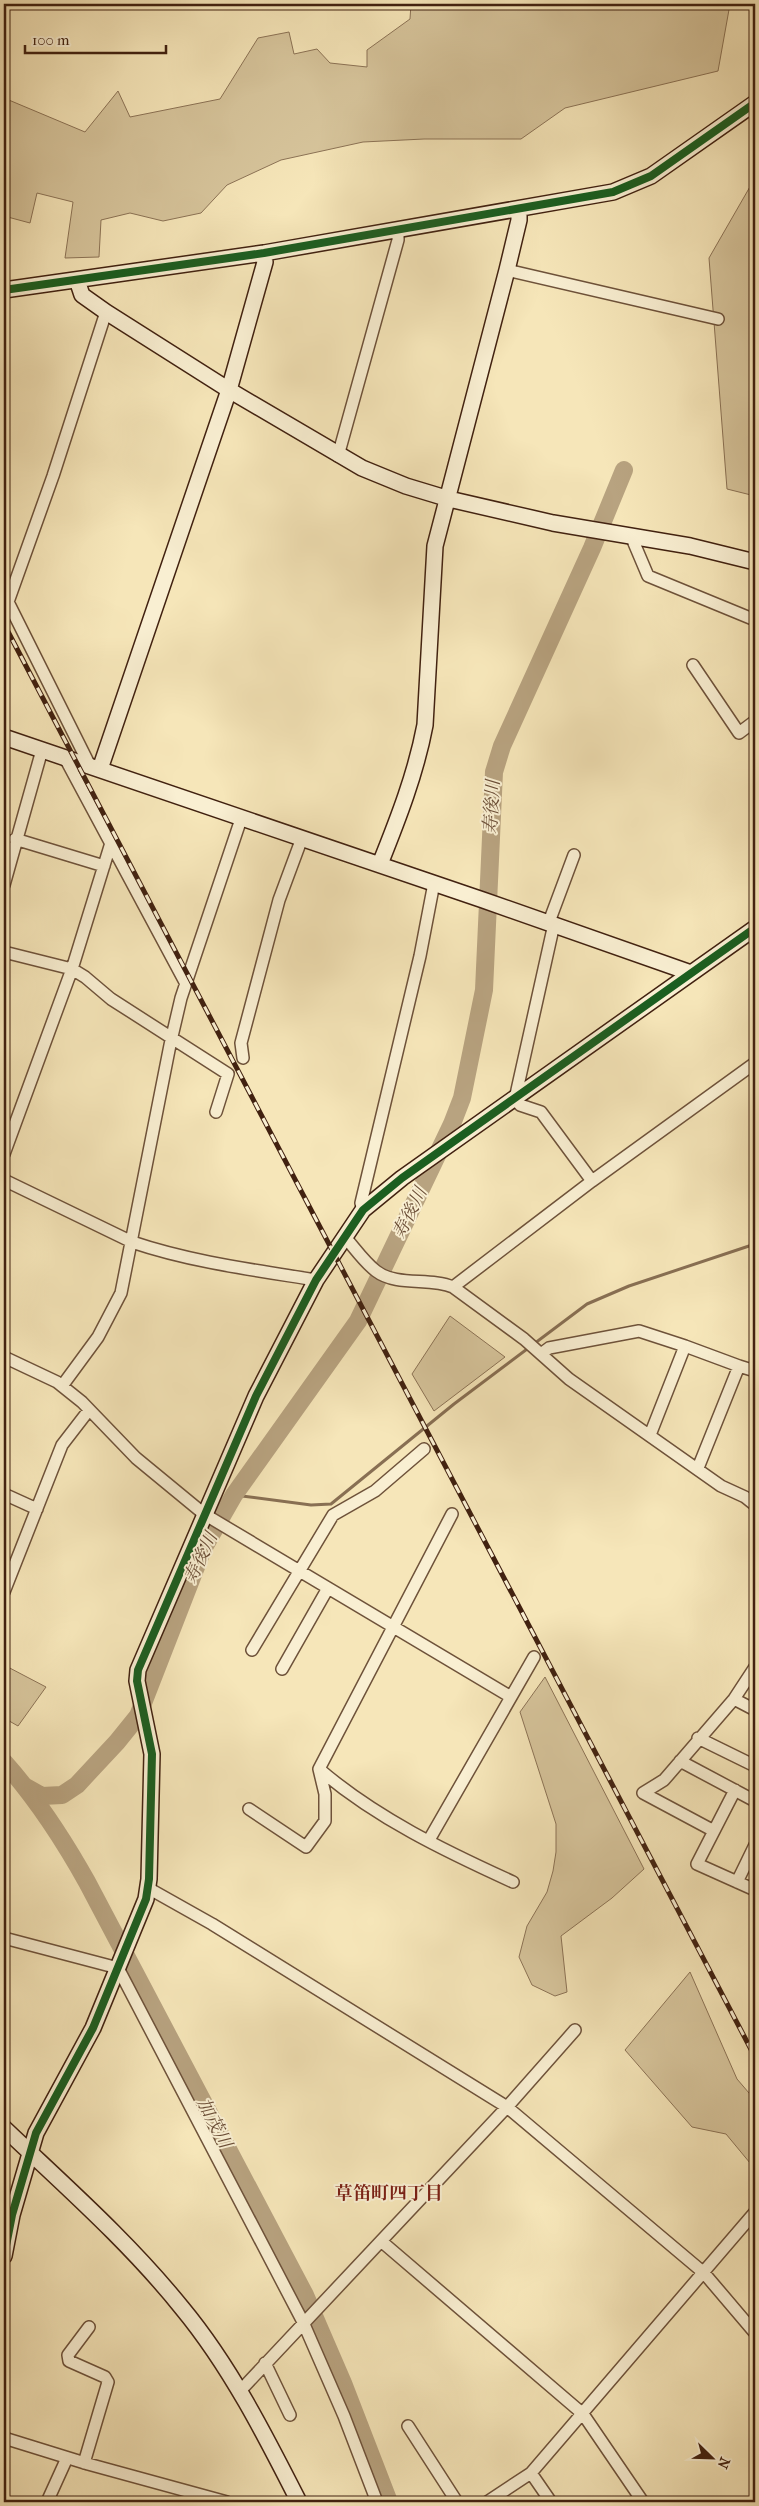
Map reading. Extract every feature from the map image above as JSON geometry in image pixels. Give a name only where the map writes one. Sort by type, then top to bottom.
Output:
[{"type":"street","points":[[4,290],[264,253],[519,210],[613,192],[651,176],[755,103]]},
{"type":"street","points":[[380,864],[407,791],[425,725],[435,546],[507,270],[519,220],[519,210]]},
{"type":"street","points":[[338,456],[398,240],[398,230]]},
{"type":"street","points":[[95,768],[229,390],[265,262],[264,253]]},
{"type":"street","points":[[507,270],[718,319]]},
{"type":"street","points":[[77,280],[82,295],[106,312],[229,390],[338,456],[362,468],[406,486],[448,498],[599,531],[690,546],[755,562]]},
{"type":"street","points":[[95,768],[8,602],[53,476],[106,312]]},
{"type":"street","points":[[634,537],[634,543],[648,576],[755,620]]},
{"type":"street","points":[[693,665],[739,733],[755,721]]},
{"type":"street","points":[[4,737],[241,819],[380,864],[691,973]]},
{"type":"street","points":[[4,885],[42,750]]},
{"type":"street","points":[[65,758],[110,846],[185,982]]},
{"type":"street","points":[[62,1386],[98,1337],[121,1293],[185,982],[241,819]]},
{"type":"street","points":[[243,1058],[240,1043],[266,946],[279,900],[302,838]]},
{"type":"street","points":[[16,840],[104,866]]},
{"type":"street","points":[[4,1154],[72,969],[110,846]]},
{"type":"street","points":[[515,1099],[551,923],[574,855]]},
{"type":"street","points":[[363,1210],[361,1203],[420,956],[434,883]]},
{"type":"street","points":[[4,2256],[8,2214],[36,2133],[94,2028],[140,1917],[148,1888],[152,1754],[139,1692],[138,1670],[207,1516],[256,1396],[316,1280],[363,1210],[455,1139],[515,1099],[755,928]]},
{"type":"street","points":[[4,952],[72,969],[172,1040],[228,1074],[216,1112]]},
{"type":"street","points":[[453,1287],[592,1181],[755,1063]]},
{"type":"street","points":[[515,1099],[520,1105],[541,1112],[592,1181]]},
{"type":"street","points":[[4,1180],[132,1242],[174,1255],[222,1265],[316,1280]]},
{"type":"street","points":[[344,1236],[381,1274],[444,1283],[453,1287],[528,1342],[569,1379],[721,1486],[745,1497],[755,1505]]},
{"type":"street","points":[[539,1352],[549,1348],[640,1331],[755,1371]]},
{"type":"street","points":[[650,1435],[685,1346]]},
{"type":"street","points":[[4,1357],[62,1386],[89,1410],[142,1464],[207,1516],[511,1697]]},
{"type":"street","points":[[698,1468],[740,1366]]},
{"type":"street","points":[[4,1592],[62,1445],[89,1410]]},
{"type":"street","points":[[252,1650],[298,1570],[333,1516],[375,1491],[424,1449]]},
{"type":"street","points":[[4,1494],[37,1509]]},
{"type":"street","points":[[248,1808],[306,1847],[325,1821],[325,1794],[318,1769],[452,1514]]},
{"type":"street","points":[[282,1669],[328,1588]]},
{"type":"street","points":[[428,1840],[534,1658]]},
{"type":"street","points":[[714,1832],[643,1793],[664,1780],[680,1762],[698,1738],[734,1699],[755,1667]]},
{"type":"street","points":[[734,1699],[755,1710]]},
{"type":"street","points":[[698,1738],[755,1766]]},
{"type":"street","points":[[680,1762],[755,1801]]},
{"type":"street","points":[[318,1769],[341,1788],[396,1824],[514,1882]]},
{"type":"street","points":[[735,1790],[697,1864],[755,1890]]},
{"type":"street","points":[[737,1882],[755,1846]]},
{"type":"street","points":[[148,1888],[212,1924],[507,2107],[704,2273],[755,2333]]},
{"type":"street","points":[[4,1938],[120,1964],[306,2320],[377,2502]]},
{"type":"street","points":[[240,2391],[507,2107],[575,2030]]},
{"type":"street","points":[[4,2128],[110,2227],[144,2262],[183,2308],[240,2391],[299,2502]]},
{"type":"street","points":[[487,2502],[531,2473],[755,2212]]},
{"type":"street","points":[[381,2241],[583,2414],[642,2502]]},
{"type":"street","points":[[84,2463],[108,2382],[105,2377],[69,2361],[68,2355],[89,2327]]},
{"type":"street","points":[[265,2363],[290,2415]]},
{"type":"street","points":[[408,2426],[457,2502]]},
{"type":"street","points":[[5,2441],[227,2502]]},
{"type":"street","points":[[47,2502],[66,2458]]},
{"type":"street","points":[[531,2473],[551,2502]]},
{"type":"shaded area","points":[[411,4],[730,4],[718,71],[565,108],[521,139],[424,139],[363,142],[281,160],[227,185],[201,213],[163,221],[130,213],[101,220],[99,257],[65,258],[73,202],[37,193],[30,223],[4,216],[4,98],[85,132],[118,91],[130,117],[220,99],[258,38],[289,32],[294,54],[317,49],[330,63],[367,67],[367,50],[410,19]]},
{"type":"shaded area","points":[[755,178],[755,496],[727,489],[709,258]]},
{"type":"shaded area","points":[[450,1316],[505,1357],[434,1411],[412,1374]]},
{"type":"shaded area","points":[[4,1648],[9,1650],[4,1665]]},
{"type":"shaded area","points":[[4,1665],[46,1687],[18,1726],[4,1718]]},
{"type":"shaded area","points":[[545,1677],[644,1869],[612,1898],[561,1936],[567,1992],[555,1996],[532,1985],[519,1957],[527,1926],[547,1892],[556,1852],[556,1824],[520,1712]]},
{"type":"shaded area","points":[[690,1972],[737,2079],[755,2100],[755,2169],[726,2134],[692,2127],[625,2050]]},
{"type":"waterway","name":"寿後川","points":[[26,1787],[42,1796],[62,1795],[77,1785],[138,1716],[203,1549],[234,1495],[358,1321],[452,1124],[462,1098],[484,990],[494,772],[502,746],[592,548],[624,470]]},
{"type":"waterway","points":[[234,1495],[311,1505],[331,1504],[454,1404],[587,1304],[629,1286],[755,1244]]},
{"type":"waterway","name":"加茂川","points":[[4,1762],[28,1790],[69,1850],[305,2295],[343,2383],[389,2502]]},
{"type":"railway","points":[[4,624],[755,2057]]},
{"type":"cycle path","points":[[4,290],[264,253],[613,192],[651,176],[755,103]]},
{"type":"cycle path","points":[[4,2256],[12,2215],[36,2133],[93,2028],[146,1899],[149,1879],[152,1754],[137,1681],[138,1670],[256,1396],[316,1280],[363,1210],[402,1178],[755,928]]},
{"type":"district","name":"草笛町四丁目","points":[[389,2193]]}]
